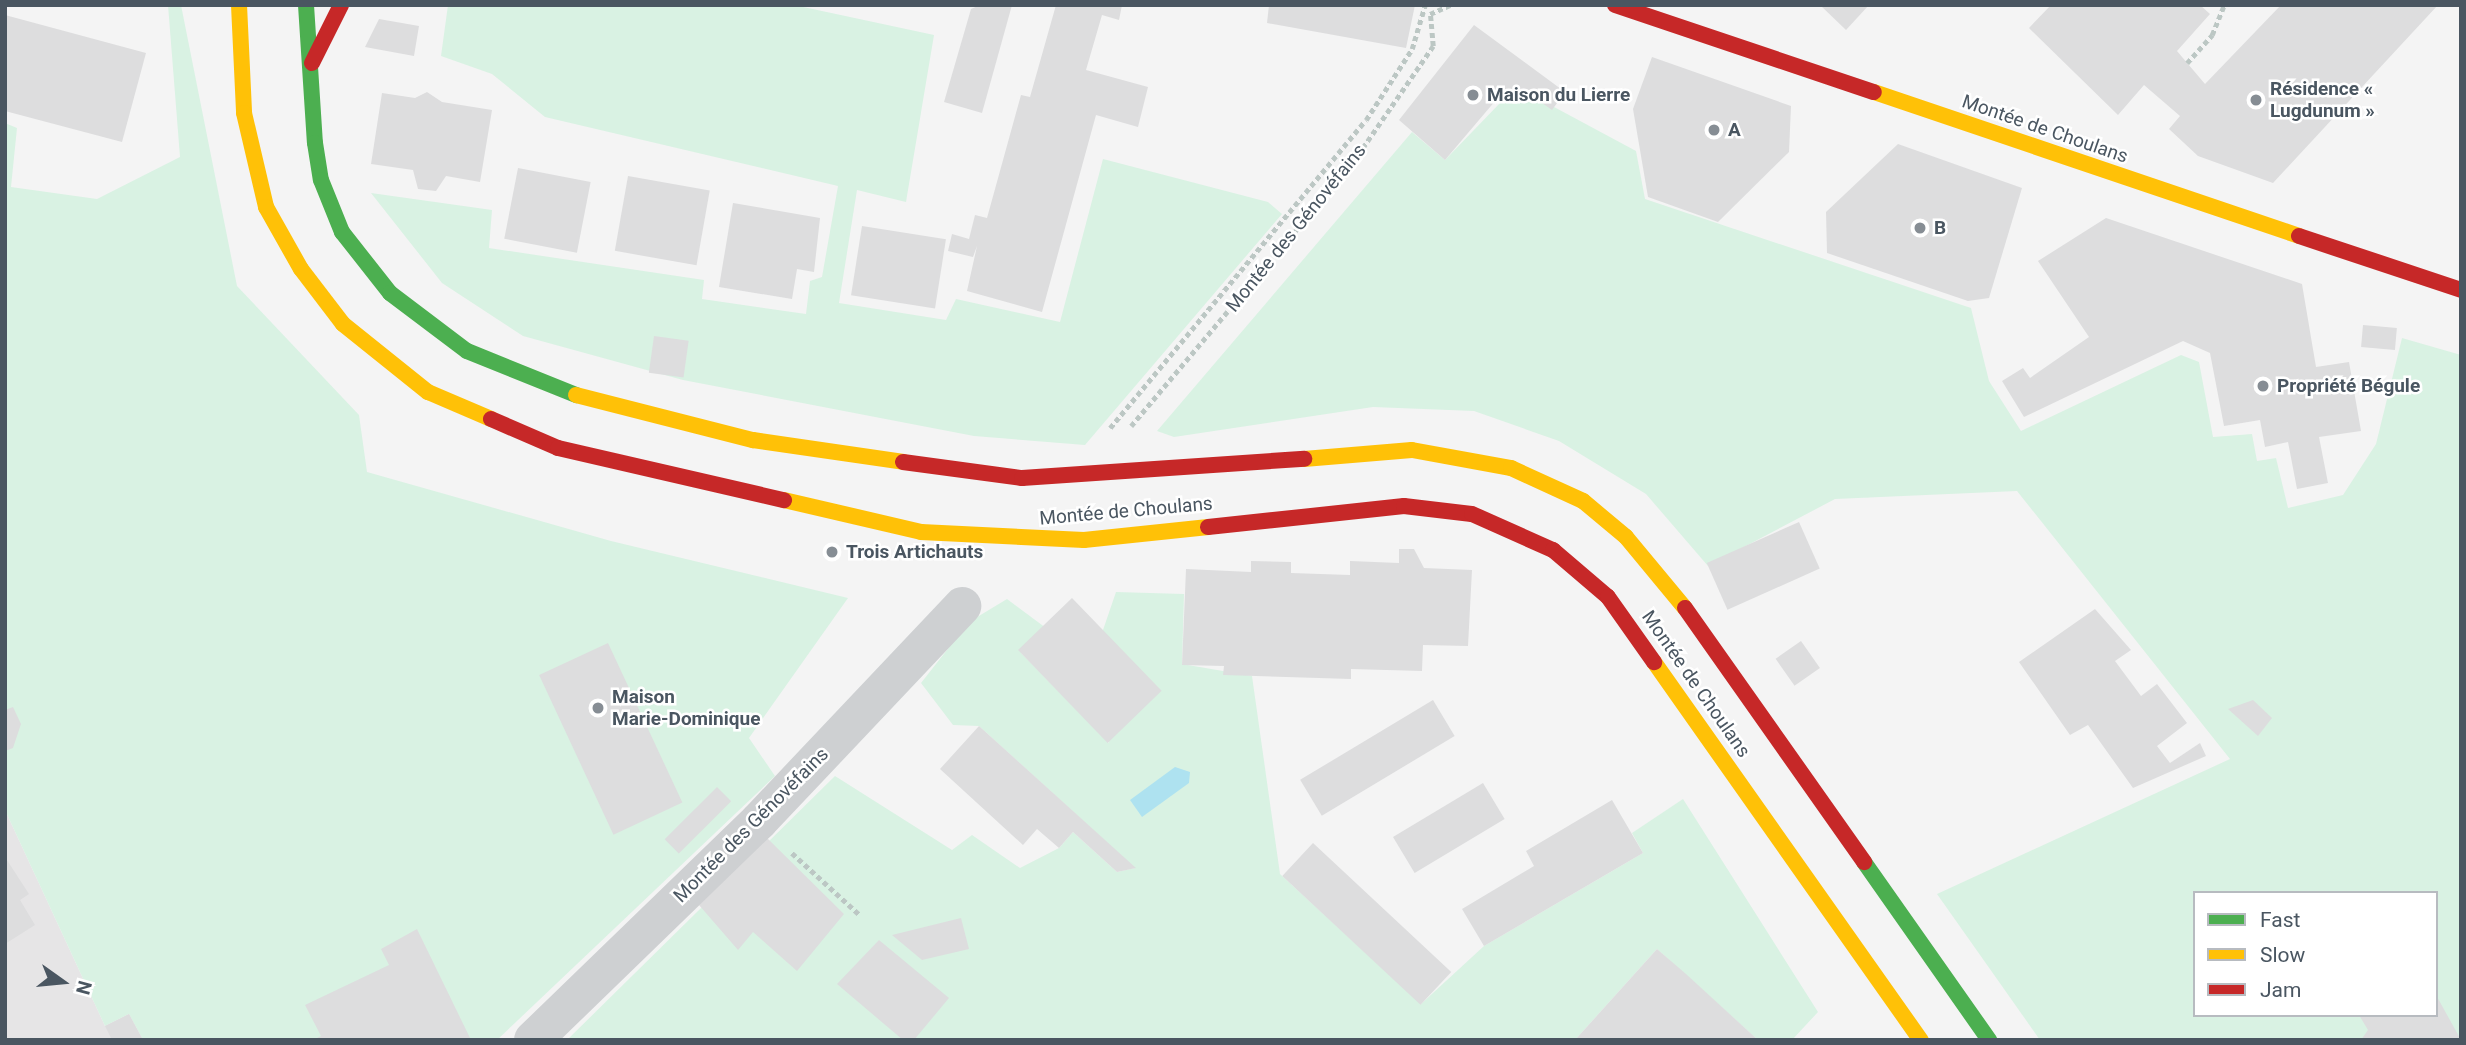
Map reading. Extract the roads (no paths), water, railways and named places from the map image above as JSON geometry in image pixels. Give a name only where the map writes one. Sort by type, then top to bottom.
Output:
[{"type":"main road","name":"Montée de Choulans","points":[[239,5],[244,113],[266,207],[301,269],[343,324],[429,393],[558,448],[921,533],[1084,540],[1404,506],[1472,514],[1512,528],[1553,550],[1608,597],[1921,1040]]},
{"type":"main road","name":"Montée de Choulans","points":[[306,5],[321,180],[342,232],[373,275],[467,351],[595,402],[753,440],[1021,478],[1381,450],[1442,452],[1510,468],[1583,502],[1626,537],[1675,594],[1989,1040]]},
{"type":"main road","points":[[311,64],[341,5]]},
{"type":"main road","name":"Montée de Choulans","points":[[1615,5],[2461,290]]},
{"type":"street","name":"Montée des Génovéfains","points":[[533,1040],[759,821],[962,606]]},
{"type":"water","points":[[1175,767],[1190,772],[1189,783],[1142,817],[1130,800]]},
{"type":"place","name":"Maison du Lierre","points":[[1473,95]]},
{"type":"place","name":"Résidence « Lugdunum »","points":[[2256,100]]},
{"type":"place","name":"A","points":[[1714,130]]},
{"type":"place","name":"B","points":[[1920,228]]},
{"type":"place","name":"Propriété Bégule","points":[[2263,386]]},
{"type":"place","name":"Trois Artichauts","points":[[832,552]]},
{"type":"place","name":"Maison Marie-Dominique","points":[[598,708]]}]
